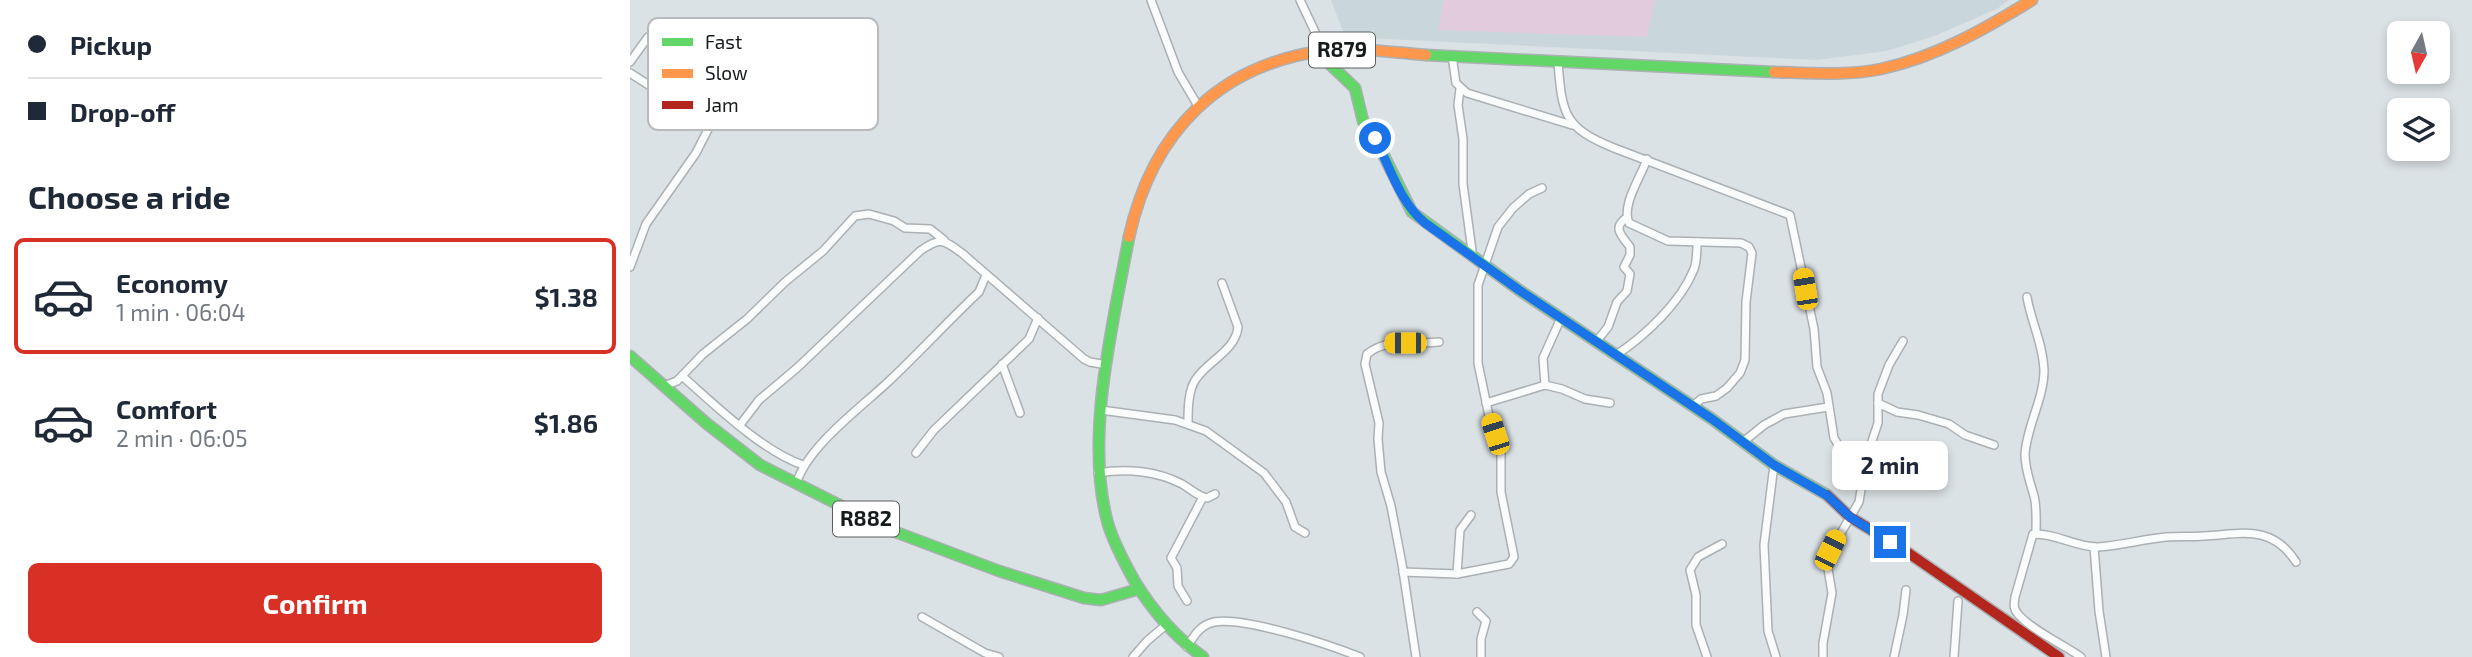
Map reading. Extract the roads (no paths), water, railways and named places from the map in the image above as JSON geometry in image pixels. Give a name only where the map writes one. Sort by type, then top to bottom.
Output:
[{"type":"main road","name":"R879","points":[[1203,657],[1187,647],[1162,621],[1139,589],[1110,530],[1099,485],[1097,438],[1126,242],[1138,196],[1156,159],[1198,106],[1248,72],[1280,59],[1320,52],[1355,50],[1806,73],[1880,69],[1927,55],[1972,35],[2032,0]]},
{"type":"main road","points":[[1320,52],[1354,88],[1363,121],[1375,138],[1412,212],[1473,258],[1693,406],[1774,465],[1828,496],[1850,517],[2059,657]]},
{"type":"main road","name":"R882","points":[[630,356],[706,423],[760,465],[885,528],[999,571],[1084,598],[1109,599],[1139,589]]},
{"type":"street","points":[[1152,0],[1178,72],[1198,106]]},
{"type":"street","points":[[1300,0],[1320,52]]},
{"type":"street","points":[[630,62],[648,37]]},
{"type":"street","points":[[1451,56],[1454,78],[1461,89],[1520,110],[1572,124],[1604,144],[1790,215],[1814,329],[1817,367],[1827,393],[1836,444],[1866,459]]},
{"type":"street","points":[[1558,62],[1562,102],[1572,124]]},
{"type":"street","points":[[630,73],[648,85]]},
{"type":"street","points":[[1461,89],[1458,105],[1463,139],[1463,184],[1473,258]]},
{"type":"street","points":[[630,267],[646,224],[696,153],[708,130]]},
{"type":"street","points":[[1596,342],[1608,327],[1616,304],[1626,294],[1629,284],[1630,274],[1624,267],[1630,255],[1630,247],[1618,228],[1626,218],[1647,159]]},
{"type":"street","points":[[1403,572],[1457,574],[1509,564],[1514,557],[1501,492],[1501,452],[1486,403],[1476,348],[1478,285],[1496,232],[1503,220],[1529,194],[1542,188]]},
{"type":"street","points":[[664,386],[682,376],[747,319],[785,282],[823,251],[855,216],[869,214],[894,221],[905,228],[930,229],[1038,317],[1084,359],[1107,365]]},
{"type":"street","points":[[1626,218],[1635,227],[1668,241],[1741,243],[1749,247],[1752,253],[1744,327],[1747,349],[1740,373],[1716,396],[1700,399],[1693,406]]},
{"type":"street","points":[[740,425],[758,400],[797,368],[920,251],[933,242],[945,241]]},
{"type":"street","points":[[1616,355],[1650,329],[1689,280],[1695,266],[1697,242]]},
{"type":"street","points":[[796,484],[803,465],[829,435],[887,383],[979,292],[986,275]]},
{"type":"street","points":[[1188,424],[1195,380],[1235,340],[1237,333],[1238,327],[1222,284]]},
{"type":"street","points":[[979,292],[999,285]]},
{"type":"street","points":[[2027,297],[2029,313],[2039,335],[2044,372],[2041,391],[2029,427],[2025,454],[2027,476],[2035,499],[2036,534]]},
{"type":"street","points":[[916,453],[934,430],[1029,339],[1038,317]]},
{"type":"street","points":[[1545,385],[1543,358],[1561,318]]},
{"type":"street","points":[[1823,657],[1832,593],[1828,577],[1829,557],[1837,536],[1859,502],[1866,459],[1878,423],[1882,381],[1903,341]]},
{"type":"street","points":[[1416,657],[1391,506],[1381,472],[1377,406],[1365,364],[1366,358],[1379,346],[1391,343],[1439,342]]},
{"type":"street","points":[[1002,364],[1020,413]]},
{"type":"street","points":[[682,376],[740,425],[783,455],[803,465]]},
{"type":"street","points":[[1486,403],[1545,385],[1585,399],[1610,403]]},
{"type":"street","points":[[1878,403],[1897,412],[1949,424],[1968,436],[1994,445]]},
{"type":"street","points":[[1744,442],[1764,425],[1784,414],[1828,407]]},
{"type":"street","points":[[1101,410],[1175,419],[1206,431],[1264,473],[1284,500],[1296,529],[1305,533]]},
{"type":"street","points":[[1774,465],[1764,545],[1768,631],[1776,657]]},
{"type":"street","points":[[1098,473],[1134,471],[1154,474],[1183,485],[1203,497],[1209,498],[1215,494]]},
{"type":"street","points":[[1188,601],[1178,586],[1178,568],[1171,558],[1203,497]]},
{"type":"street","points":[[1457,574],[1460,530],[1471,515]]},
{"type":"street","points":[[2036,534],[2094,547],[2166,537],[2244,531],[2272,539],[2289,551],[2296,562]]},
{"type":"street","points":[[2036,534],[2031,538],[2014,607],[2028,622],[2081,657]]},
{"type":"street","points":[[1707,657],[1696,625],[1696,595],[1690,570],[1698,557],[1722,544]]},
{"type":"street","points":[[2094,547],[2106,657]]},
{"type":"street","points":[[1894,657],[1906,590]]},
{"type":"street","points":[[1954,657],[1958,601]]},
{"type":"street","points":[[1477,612],[1486,621],[1481,639],[1481,657]]},
{"type":"street","points":[[922,617],[985,653],[999,657]]},
{"type":"street","points":[[1133,657],[1162,621]]},
{"type":"street","points":[[1187,647],[1203,626],[1230,621],[1256,624],[1360,657]]}]
